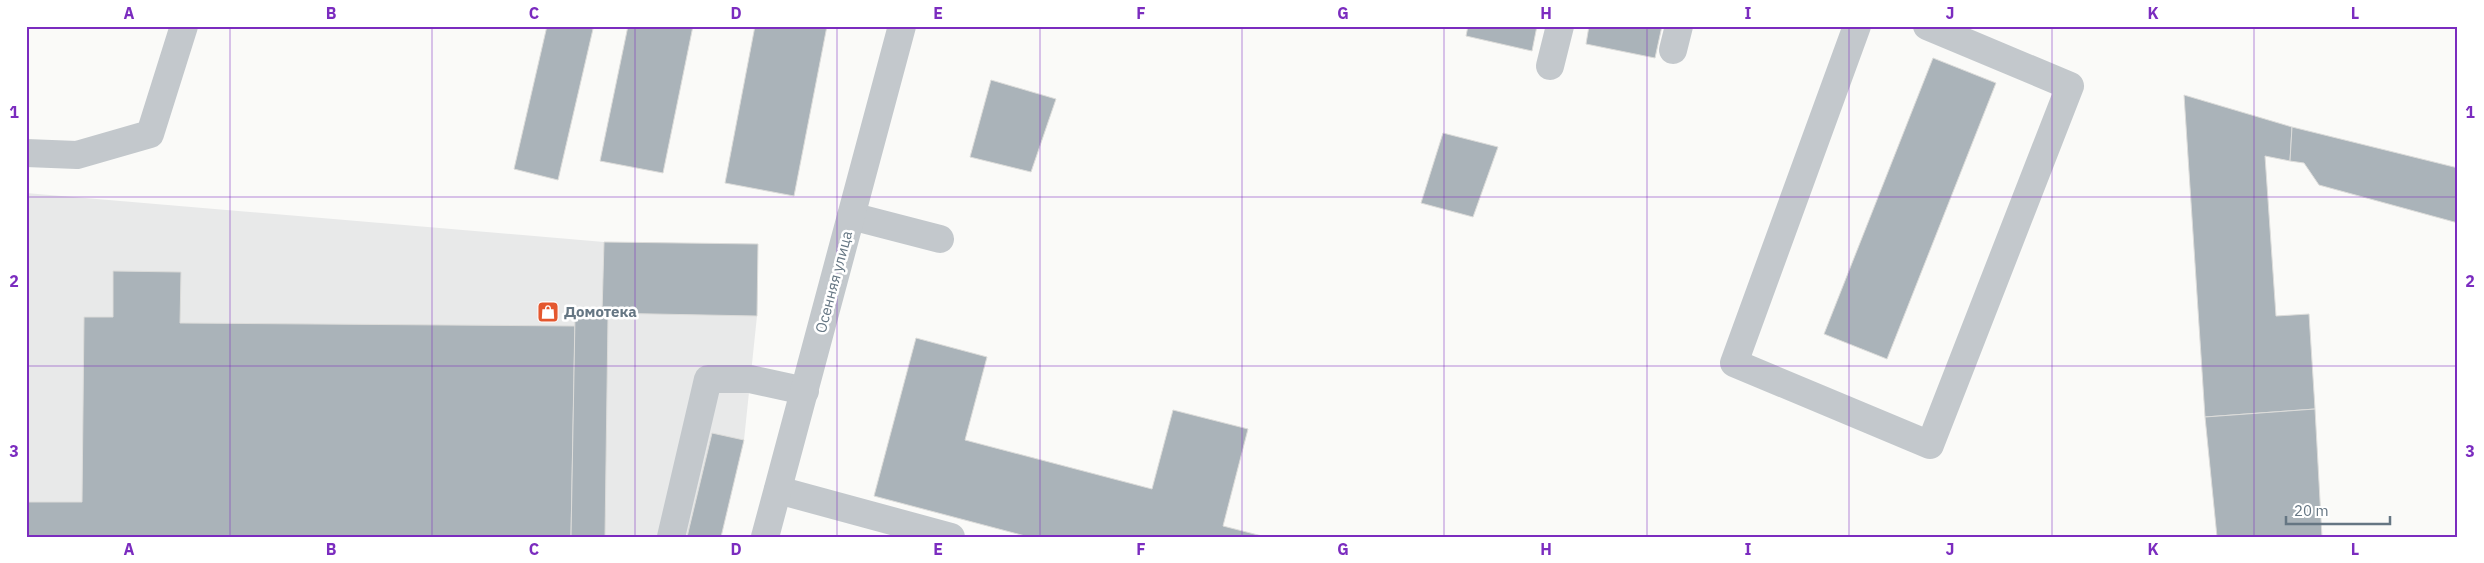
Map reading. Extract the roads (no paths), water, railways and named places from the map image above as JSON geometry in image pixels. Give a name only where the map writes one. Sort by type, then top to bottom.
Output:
[{"type":"street","points":[[26,153],[77,155],[150,134],[184,26]]},
{"type":"street","name":"Осенняя улица","points":[[765,537],[902,26]]},
{"type":"street","points":[[1550,66],[1560,26]]},
{"type":"street","points":[[1857,26],[1734,363],[1930,445],[2070,86],[1927,26]]},
{"type":"street","points":[[851,216],[940,239]]},
{"type":"street","points":[[671,537],[708,378],[750,379],[804,390]]},
{"type":"street","points":[[778,490],[951,537]]},
{"type":"place","name":"Домотека","points":[[548,312]]}]
